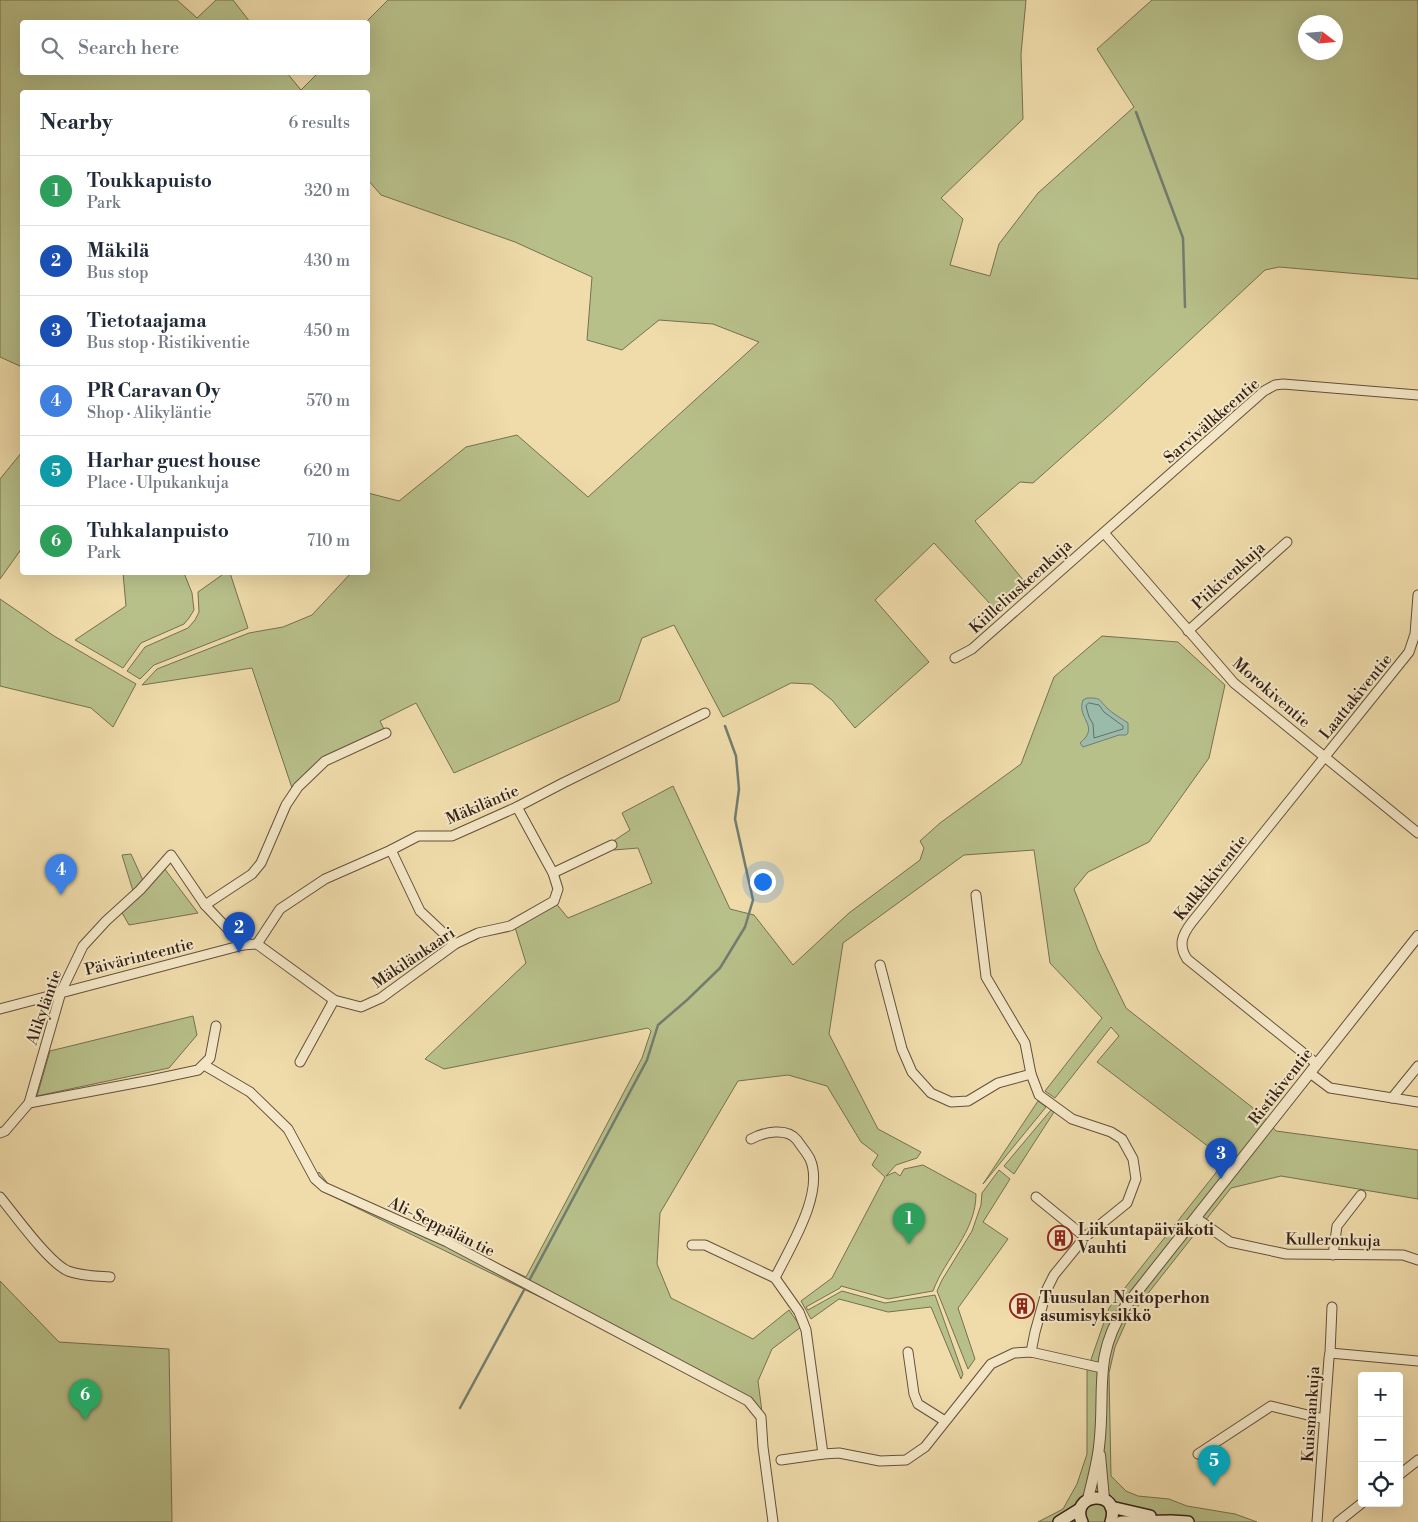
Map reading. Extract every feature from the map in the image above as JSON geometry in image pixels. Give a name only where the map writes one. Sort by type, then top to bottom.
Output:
[{"type":"main road","points":[[1059,1522],[1080,1509],[1088,1499],[1096,1497],[1126,1512],[1171,1521]]},
{"type":"main road","points":[[1108,1503],[1113,1515],[1110,1522]]},
{"type":"main road","points":[[1080,1509],[1082,1522]]},
{"type":"main road","points":[[1122,1522],[1188,1522]]},
{"type":"street","name":"Sarvivälkkeentie","points":[[1105,534],[1264,391],[1274,385],[1283,384],[1418,395]]},
{"type":"street","name":"Morokiventie","points":[[1105,534],[1234,683],[1418,833]]},
{"type":"street","name":"Kiilleliuskeenkuja","points":[[955,658],[972,649],[1089,544],[1105,534]]},
{"type":"street","name":"Piikivenkuja","points":[[1188,631],[1287,542]]},
{"type":"street","name":"Laattakiventie","points":[[1325,757],[1409,652],[1415,634],[1418,594]]},
{"type":"street","name":"Mäkiläntie","points":[[257,944],[280,909],[325,879],[418,836],[452,836],[517,807],[705,713]]},
{"type":"street","points":[[244,945],[205,906],[252,874],[261,863],[286,805],[298,787],[325,761],[386,734]]},
{"type":"street","name":"Kalkkikiventie","points":[[1317,1064],[1187,959],[1182,952],[1181,941],[1185,931],[1192,922],[1325,757]]},
{"type":"street","name":"Mäkilänkaari","points":[[257,944],[334,1000],[361,1007],[381,998],[455,944],[478,933],[510,926],[554,901],[558,889],[553,873],[517,807]]},
{"type":"street","points":[[553,873],[612,845]]},
{"type":"street","points":[[391,850],[420,911],[455,944]]},
{"type":"street","name":"Alikyläntie","points":[[0,1133],[5,1131],[29,1103],[61,992],[83,946],[106,921],[140,890],[171,855],[205,906]]},
{"type":"street","points":[[976,895],[986,978],[1025,1043],[1031,1074],[1038,1095],[1072,1119],[1111,1132],[1122,1140],[1133,1159],[1136,1179],[1127,1203],[1085,1237],[1054,1275],[1047,1289],[1031,1352]]},
{"type":"street","name":"Ristikiventie","points":[[1088,1499],[1099,1446],[1102,1368],[1109,1337],[1115,1322],[1125,1306],[1418,936]]},
{"type":"street","name":"Päivärinteentie","points":[[0,1009],[244,945],[257,944]]},
{"type":"street","points":[[880,965],[902,1049],[912,1072],[931,1093],[952,1102],[968,1101],[998,1083],[1031,1074]]},
{"type":"street","points":[[300,1062],[334,1000]]},
{"type":"street","points":[[29,1103],[198,1070],[210,1058],[216,1026]]},
{"type":"street","name":"Ali-Seppälän tie","points":[[204,1065],[250,1092],[288,1129],[316,1179],[324,1187],[447,1242],[748,1401],[761,1417],[773,1522]]},
{"type":"street","points":[[1392,1098],[1418,1066]]},
{"type":"street","points":[[1310,1073],[1330,1088],[1418,1102]]},
{"type":"street","points":[[751,1139],[760,1134],[786,1132],[792,1135],[810,1158],[813,1170],[814,1192],[810,1206],[775,1278]]},
{"type":"street","points":[[1333,1255],[1337,1226],[1361,1195]]},
{"type":"street","points":[[0,1197],[54,1261],[66,1270],[84,1276],[110,1277]]},
{"type":"street","points":[[1036,1197],[1085,1237]]},
{"type":"street","name":"Kulleronkuja","points":[[1196,1218],[1230,1242],[1286,1254],[1403,1255],[1418,1260]]},
{"type":"street","points":[[692,1245],[705,1245],[775,1278],[799,1312],[806,1330],[823,1454]]},
{"type":"street","name":"Kuismankuja","points":[[1317,1522],[1332,1307]]},
{"type":"street","points":[[908,1352],[914,1394],[918,1404],[945,1421]]},
{"type":"street","points":[[781,1460],[839,1453],[880,1461],[906,1460],[925,1447],[991,1364],[1014,1353],[1031,1352],[1102,1368]]},
{"type":"street","points":[[1330,1353],[1418,1361]]},
{"type":"street","points":[[1198,1454],[1271,1406],[1324,1419]]},
{"type":"street","name":"Ristikiventie","points":[[1099,1446],[1108,1503]]},
{"type":"street","points":[[1403,1471],[1418,1460]]},
{"type":"street","points":[[1338,1522],[1358,1506]]},
{"type":"green space","points":[[0,0],[177,0],[197,18],[216,0],[233,0],[248,20],[20,20],[20,75],[289,75],[301,90],[20,90],[20,366],[0,357]]},
{"type":"green space","points":[[388,0],[1026,0],[1021,54],[1023,119],[941,198],[963,219],[950,265],[990,276],[999,244],[1038,193],[1134,107],[1097,49],[1152,0],[1418,0],[1418,279],[1279,267],[1265,270],[1115,410],[1033,483],[1020,482],[975,521],[1024,581],[993,607],[934,543],[875,600],[929,662],[855,728],[832,700],[812,684],[791,683],[723,717],[674,625],[642,638],[619,701],[454,773],[416,703],[380,721],[385,731],[325,757],[292,788],[252,668],[142,685],[157,669],[249,633],[283,627],[312,615],[349,575],[370,575],[370,494],[399,501],[466,447],[517,435],[588,497],[759,342],[713,324],[659,320],[622,350],[587,340],[592,277],[515,242],[381,195],[370,182],[370,90],[301,90],[316,75],[370,75],[370,20],[368,20]]},
{"type":"green space","points":[[20,454],[20,551],[0,579],[0,479]]},
{"type":"green space","points":[[123,575],[185,575],[192,593],[194,610],[184,624],[141,643],[123,668],[75,640],[126,606]]},
{"type":"green space","points":[[222,575],[231,575],[248,628],[154,665],[140,679],[127,671],[145,647],[188,628],[199,612],[198,592]]},
{"type":"green space","points":[[0,599],[54,636],[136,684],[113,727],[91,708],[0,686]]},
{"type":"green space","points":[[1102,636],[1178,642],[1225,685],[1209,758],[1149,842],[1088,872],[1074,889],[1098,950],[1126,1008],[1262,1115],[1276,1131],[1418,1150],[1418,1199],[1281,1176],[1231,1188],[1127,1320],[1115,1347],[1109,1373],[1111,1476],[1126,1491],[1138,1496],[1169,1499],[1187,1506],[1235,1514],[1257,1522],[1038,1522],[1063,1509],[1077,1484],[1087,1454],[1087,1371],[1109,1308],[1226,1160],[1097,1062],[1119,1036],[1111,1027],[1055,1098],[1045,1091],[1102,1018],[1050,963],[1034,850],[964,855],[843,943],[829,1034],[878,1129],[921,1152],[917,1158],[896,1165],[886,1176],[895,1172],[900,1176],[904,1169],[923,1165],[976,1194],[975,1208],[966,1233],[938,1279],[933,1291],[888,1299],[841,1286],[806,1307],[808,1310],[842,1291],[885,1303],[935,1295],[963,1374],[961,1379],[931,1307],[888,1312],[839,1299],[811,1319],[801,1301],[832,1278],[885,1177],[872,1165],[878,1155],[861,1142],[827,1086],[788,1075],[738,1081],[660,1213],[657,1264],[671,1298],[753,1339],[789,1310],[801,1327],[772,1349],[758,1381],[762,1412],[612,1332],[324,1192],[311,1182],[319,1172],[329,1185],[526,1277],[642,1058],[651,1031],[648,1028],[444,1069],[425,1059],[526,963],[514,924],[554,901],[568,918],[652,883],[638,848],[614,850],[612,842],[630,830],[622,813],[673,786],[730,909],[754,915],[793,965],[849,913],[920,860],[924,848],[920,841],[940,823],[1021,764],[1054,677]]},
{"type":"green space","points":[[131,854],[146,887],[164,868],[198,913],[129,925],[120,909],[133,891],[122,855]]},
{"type":"green space","points":[[193,1016],[197,1035],[169,1068],[37,1096],[50,1051]]},
{"type":"green space","points":[[1038,1101],[1046,1107],[983,1184]]},
{"type":"green space","points":[[1051,1110],[1054,1112],[1014,1174],[1004,1166]]},
{"type":"green space","points":[[999,1170],[1010,1179],[983,1222],[1008,1239],[958,1308],[975,1359],[968,1369],[937,1291],[972,1231],[981,1205],[982,1193]]},
{"type":"green space","points":[[0,1281],[59,1342],[169,1349],[172,1522],[0,1522]]},
{"type":"water","points":[[1087,698],[1099,700],[1109,710],[1128,723],[1128,733],[1083,747],[1080,743],[1086,737],[1088,727],[1082,707],[1083,700]]},
{"type":"waterway","points":[[1136,112],[1183,238],[1185,307]]},
{"type":"waterway","points":[[530,1279],[647,1060],[658,1025],[720,968],[745,927],[753,900],[735,819],[739,789],[736,756],[725,726]]},
{"type":"waterway","points":[[460,1408],[524,1290]]},
{"type":"place","name":"PR Caravan Oy","points":[[61,895]]},
{"type":"place","name":"Mäkilä","points":[[239,953]]},
{"type":"place","name":"Tietotaajama","points":[[1221,1179]]},
{"type":"place","name":"Liikuntapäiväkoti Vauhti","points":[[1060,1238]]},
{"type":"place","name":"Toukkapuisto","points":[[909,1244]]},
{"type":"place","name":"Tuusulan Neitoperhon asumisyksikkö","points":[[1022,1306]]},
{"type":"place","name":"Tuhkalanpuisto","points":[[85,1420]]},
{"type":"place","name":"Harhar guest house","points":[[1214,1486]]}]
